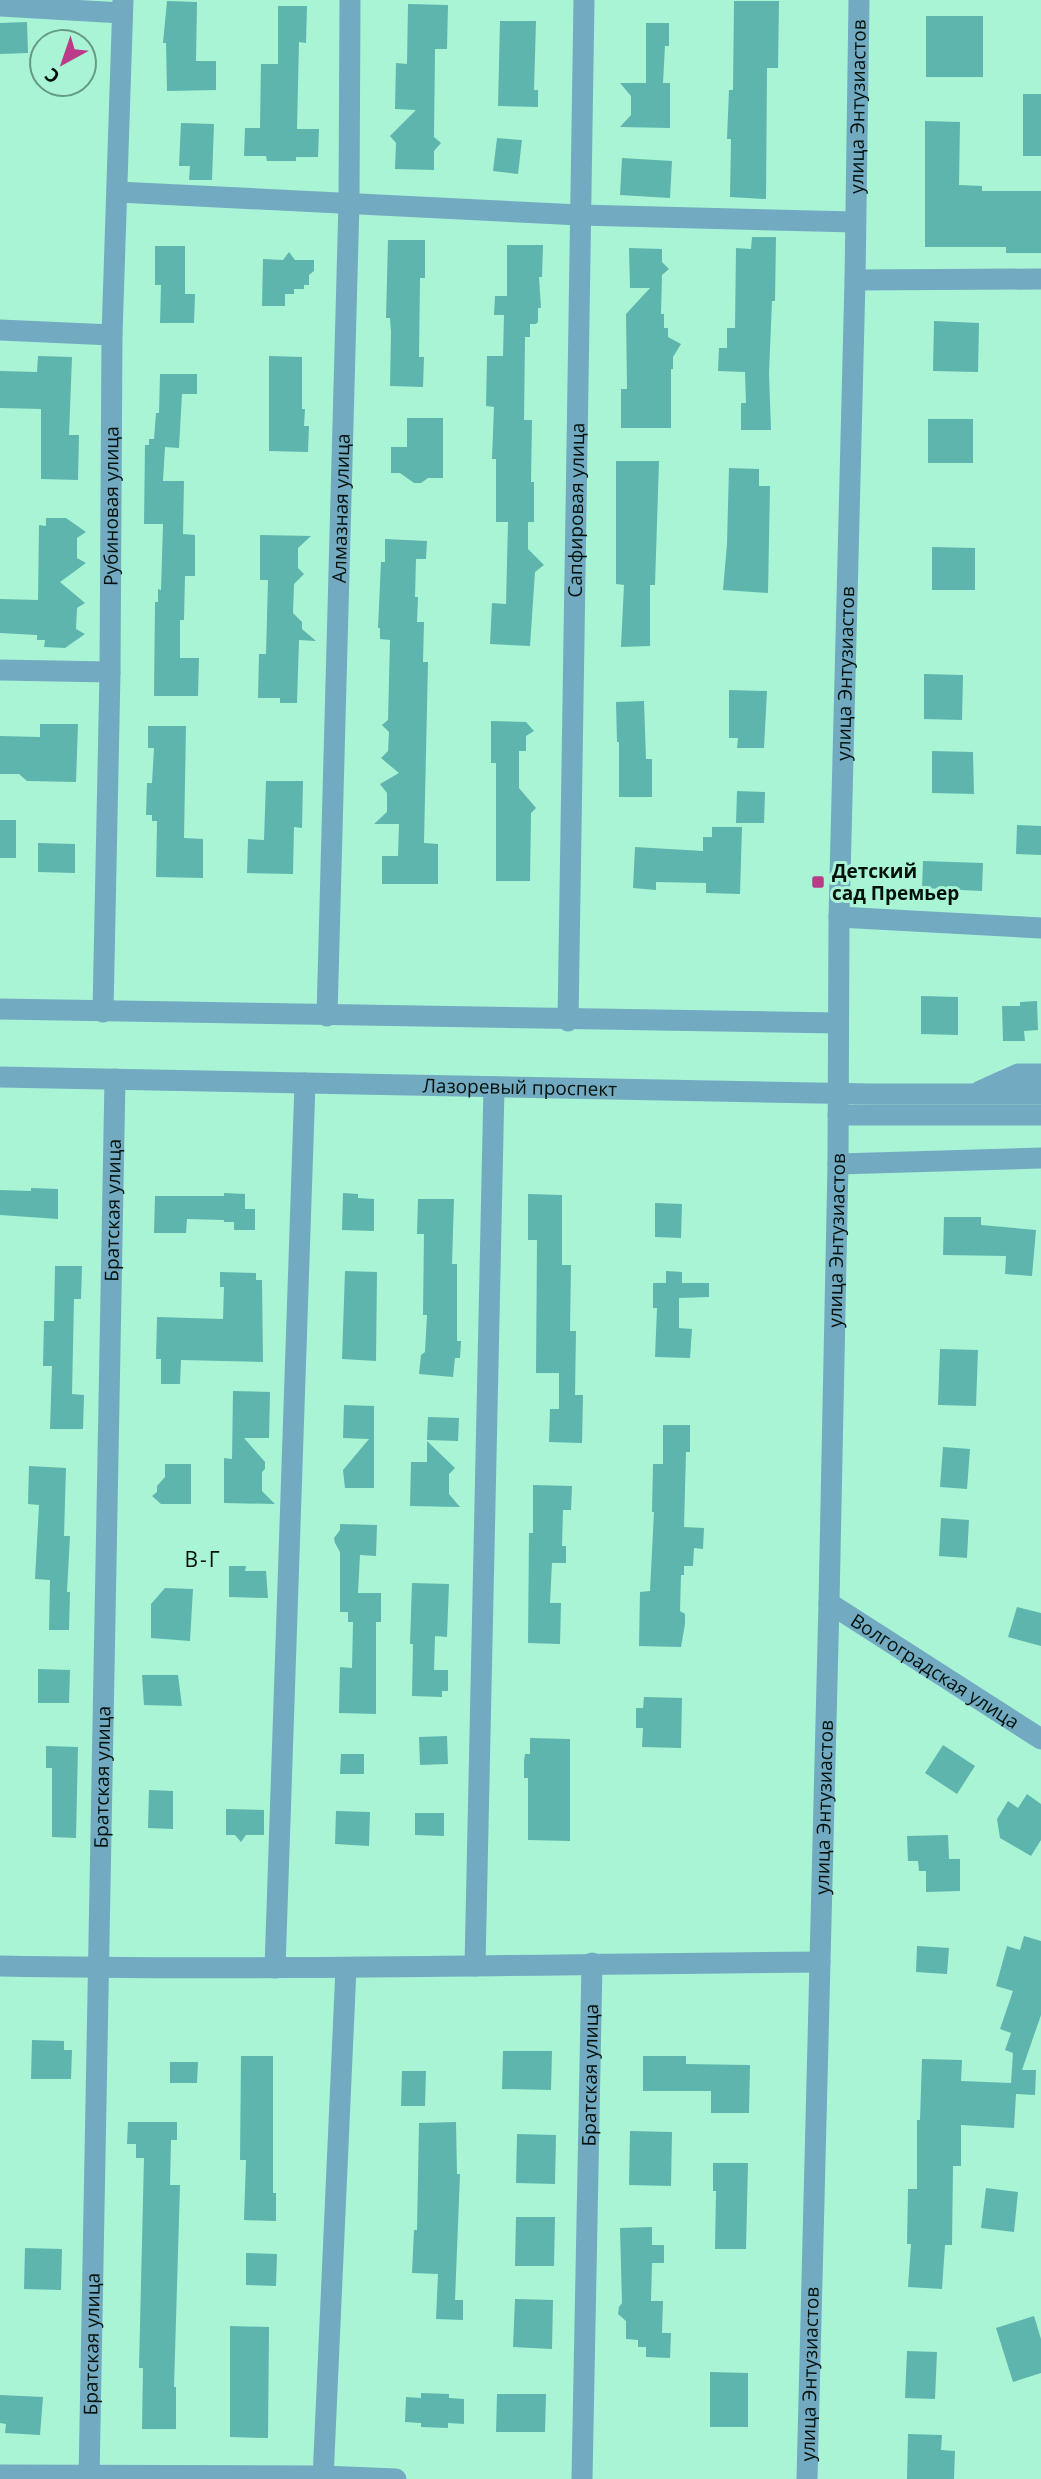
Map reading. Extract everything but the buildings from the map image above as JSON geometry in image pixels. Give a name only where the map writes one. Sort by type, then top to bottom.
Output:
[{"type":"street","name":"Алмазная улица","points":[[327,1016],[349,202],[350,0]]},
{"type":"street","name":"Сапфировая улица","points":[[568,1021],[584,0]]},
{"type":"street","name":"улица Энтузиастов","points":[[807,2479],[829,1603],[838,1164],[839,917],[855,280],[859,0]]},
{"type":"street","points":[[0,6],[123,7]]},
{"type":"street","name":"Рубиновая улица","points":[[103,1012],[110,672],[112,335],[123,7]]},
{"type":"street","points":[[118,192],[579,215],[855,222]]},
{"type":"street","points":[[855,280],[1041,279]]},
{"type":"street","points":[[0,330],[112,335]]},
{"type":"street","points":[[0,670],[110,672]]},
{"type":"street","points":[[839,917],[1041,928]]},
{"type":"street","points":[[0,1009],[568,1021],[838,1023]]},
{"type":"street","points":[[973,1094],[1018,1074],[1041,1074]]},
{"type":"street","name":"Лазоревый проспект","points":[[0,1077],[838,1093],[1041,1094]]},
{"type":"street","name":"Братская улица","points":[[89,2477],[115,1079]]},
{"type":"street","points":[[275,1968],[305,1083]]},
{"type":"street","points":[[475,1966],[494,1087]]},
{"type":"street","points":[[838,1115],[1041,1115]]},
{"type":"street","points":[[838,1164],[1041,1158]]},
{"type":"street","name":"Волгоградская улица","points":[[829,1603],[1041,1739]]},
{"type":"street","points":[[0,1966],[346,1968],[820,1962]]},
{"type":"street","name":"Братская улица","points":[[582,2479],[592,1964]]},
{"type":"street","points":[[323,2477],[346,1968]]},
{"type":"street","points":[[0,2475],[396,2479]]},
{"type":"place","name":"Детский сад Премьер","points":[[818,882]]},
{"type":"district","name":"В-Г","points":[[203,1559]]}]
